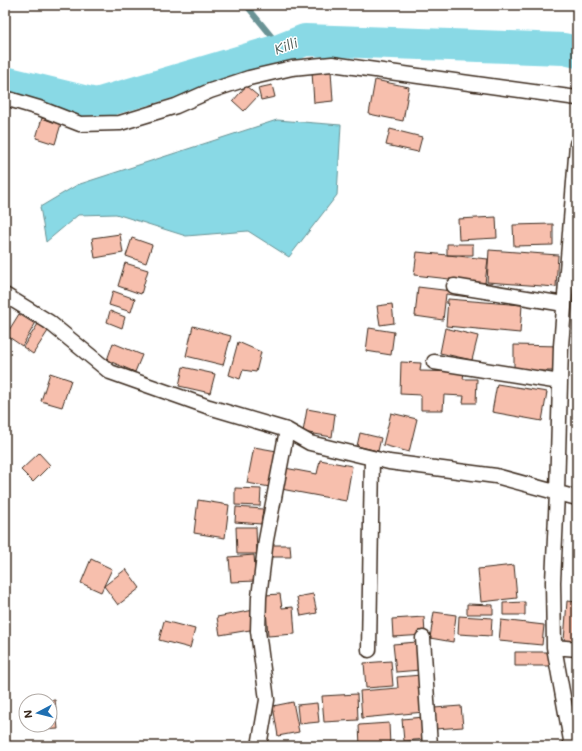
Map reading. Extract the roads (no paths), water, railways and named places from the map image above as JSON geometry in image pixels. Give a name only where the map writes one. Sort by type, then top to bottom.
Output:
[{"type":"street","points":[[5,98],[39,108],[80,124],[120,123],[176,106],[210,91],[255,76],[286,69],[332,64],[577,98]]},
{"type":"street","points":[[572,746],[554,647],[552,582],[557,494],[564,304],[577,144]]},
{"type":"street","points":[[454,286],[564,304]]},
{"type":"street","points":[[5,295],[49,322],[110,372],[209,407],[287,430],[310,443],[389,462],[496,476],[557,494],[577,498]]},
{"type":"street","points":[[434,362],[560,382]]},
{"type":"street","points":[[259,746],[267,700],[258,631],[259,597],[266,540],[287,430]]},
{"type":"street","points":[[369,650],[372,458]]},
{"type":"street","points":[[423,638],[430,746]]},
{"type":"street","points":[[554,647],[577,649]]},
{"type":"water","points":[[277,120],[341,125],[337,195],[289,257],[248,231],[186,236],[116,214],[78,215],[46,242],[40,207],[77,185]]},
{"type":"waterway","points":[[246,5],[282,49]]},
{"type":"waterway","name":"Killi","points":[[5,82],[96,104],[282,49],[305,40],[564,49],[577,52]]}]
